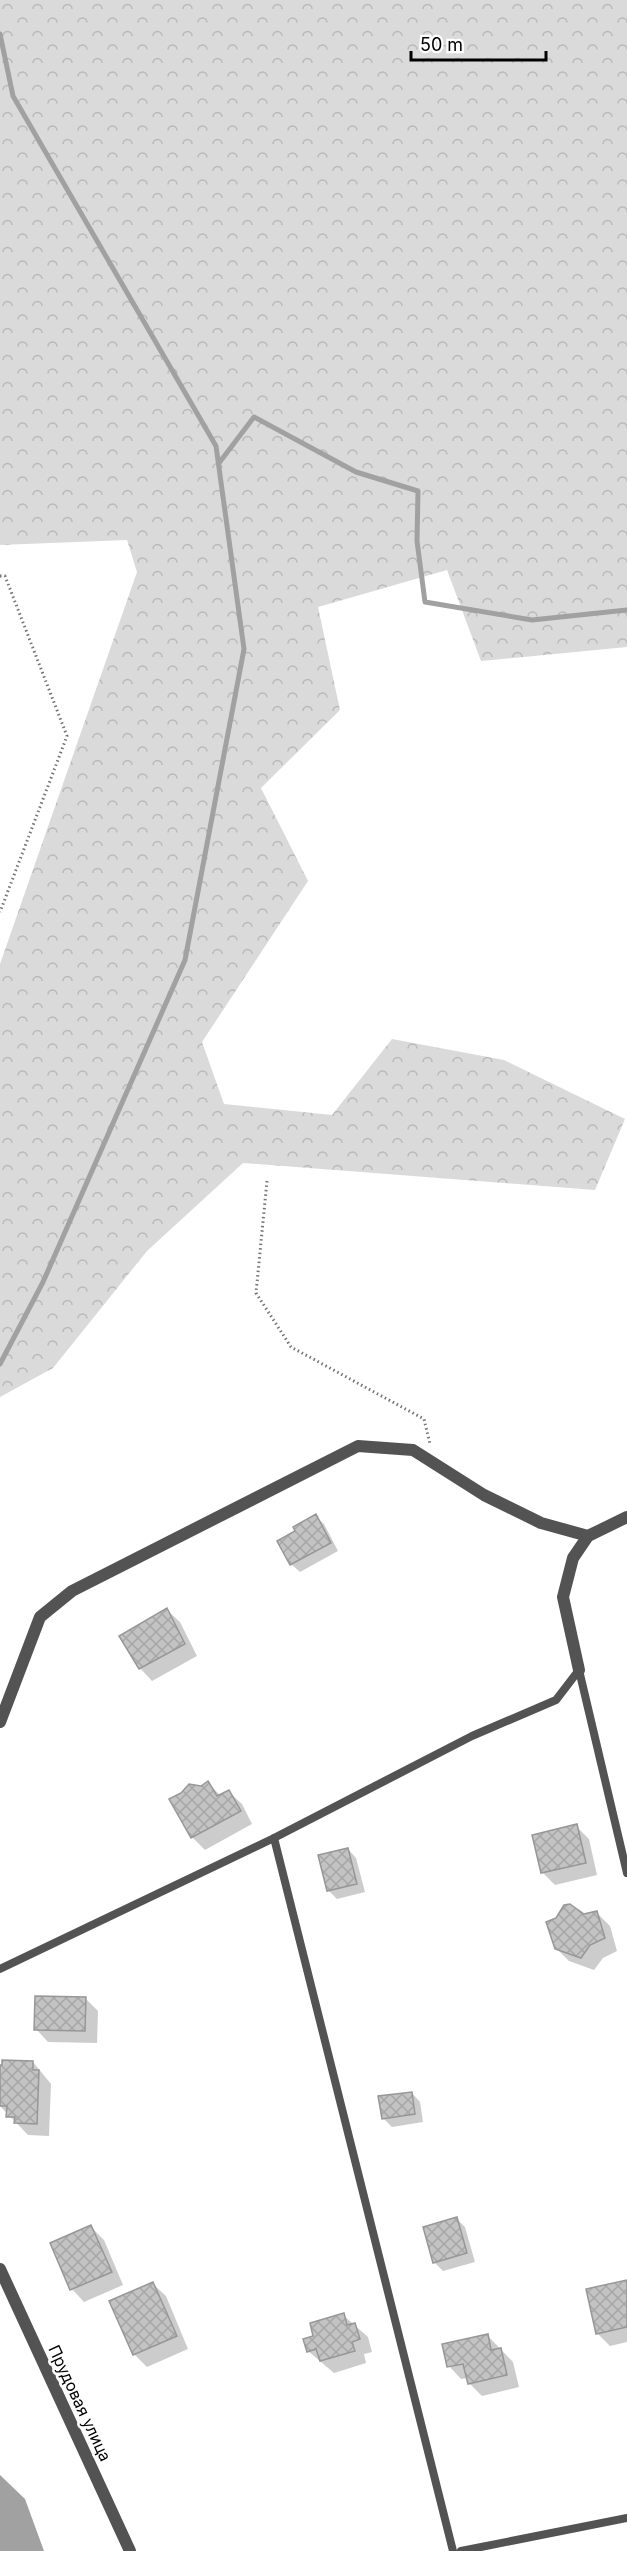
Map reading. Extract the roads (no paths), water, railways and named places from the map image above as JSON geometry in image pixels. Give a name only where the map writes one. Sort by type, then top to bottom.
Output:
[{"type":"street","points":[[0,1722],[16,1686],[39,1617],[72,1591],[358,1446],[413,1450],[484,1495],[541,1523],[588,1536]]},
{"type":"street","points":[[579,1670],[563,1597],[573,1558],[588,1536],[627,1517]]},
{"type":"street","name":"Прудовая улица","points":[[0,2269],[130,2551]]},
{"type":"lane","points":[[0,1969],[274,1838],[472,1736],[556,1700],[579,1670]]},
{"type":"lane","points":[[579,1670],[627,1874]]},
{"type":"lane","points":[[274,1838],[453,2551]]},
{"type":"lane","points":[[461,2551],[627,2518]]},
{"type":"waterway","points":[[0,34],[13,96],[216,446],[244,649],[185,960],[43,1282],[0,1364]]},
{"type":"waterway","points":[[219,463],[254,417],[356,472],[418,491],[417,541],[425,602],[532,620],[627,610]]}]
